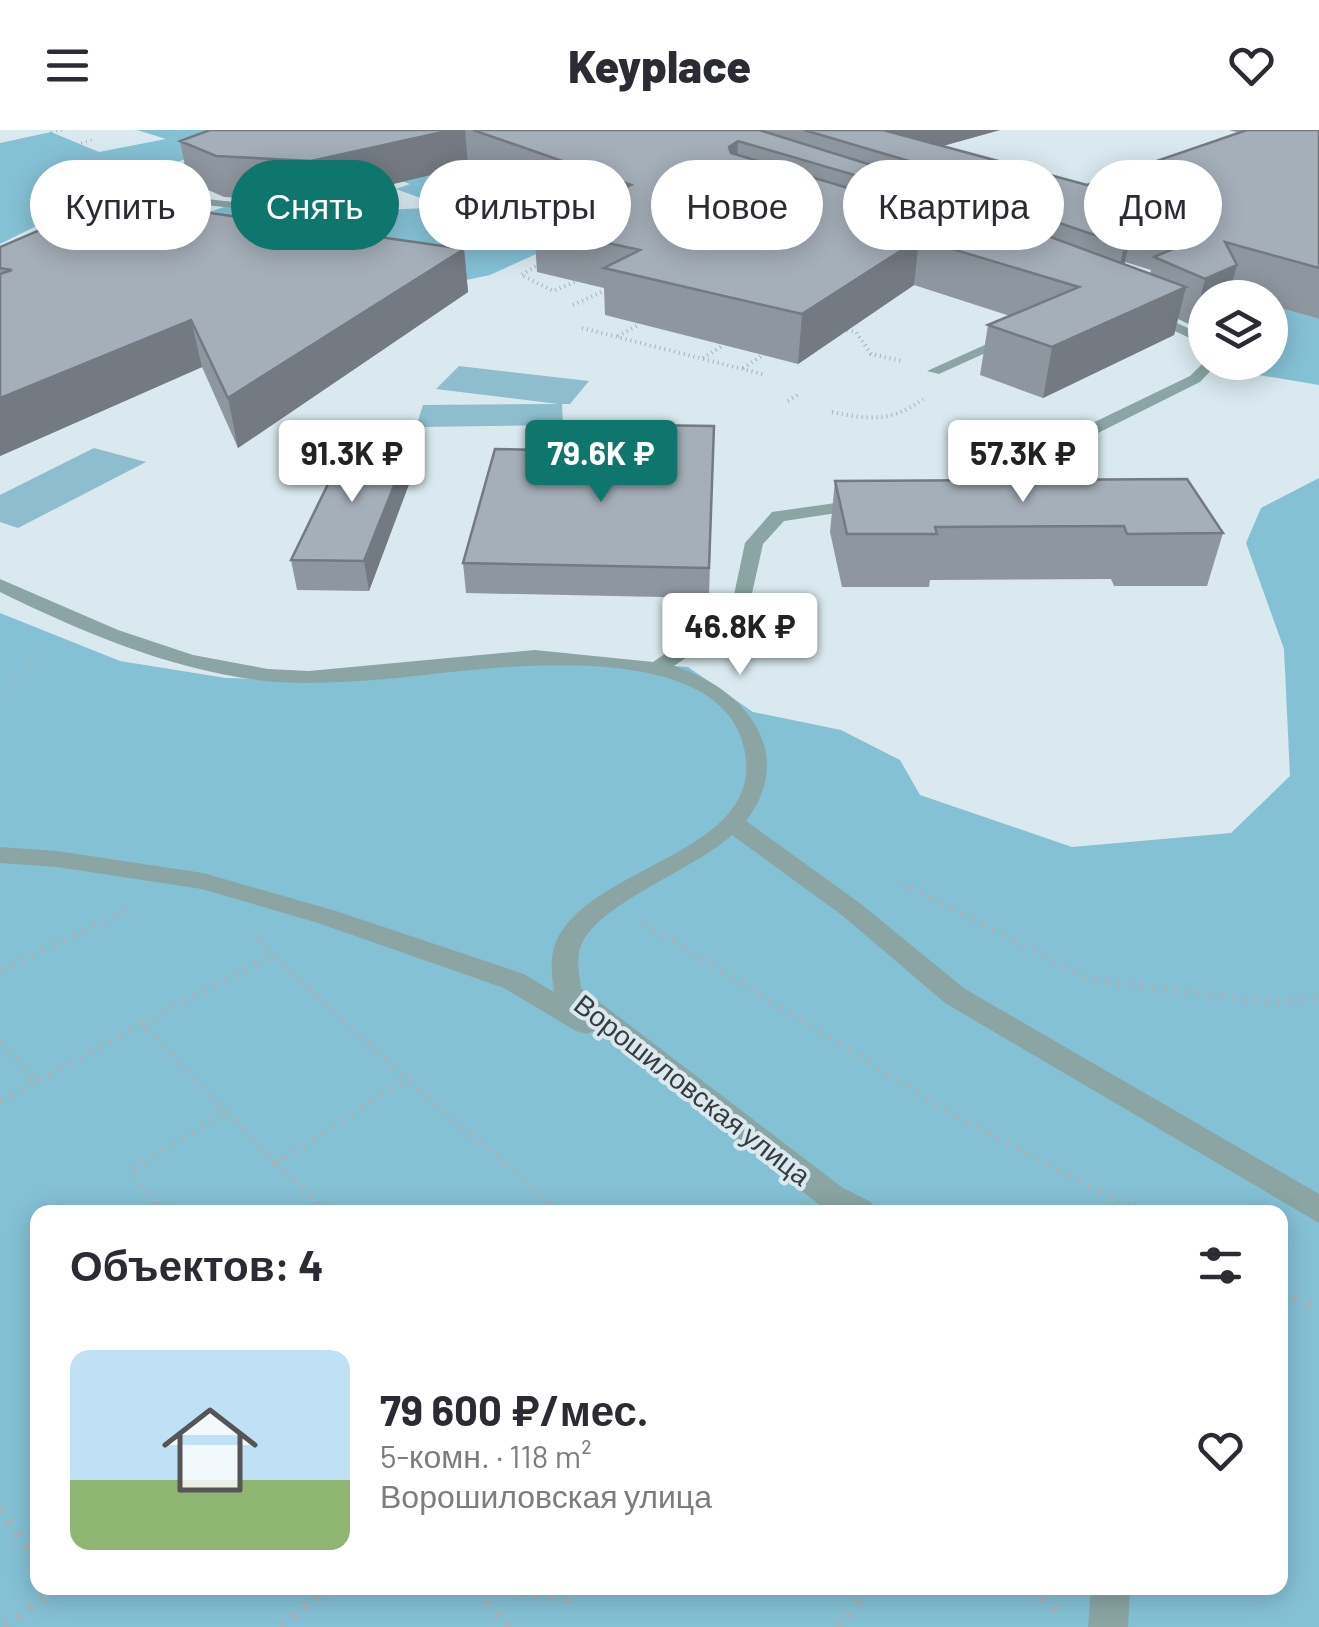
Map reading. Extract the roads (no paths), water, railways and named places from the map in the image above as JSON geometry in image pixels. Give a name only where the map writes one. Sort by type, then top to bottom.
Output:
[{"type":"street","points":[[201,160],[276,130]]},
{"type":"street","points":[[1128,305],[1188,333]]},
{"type":"street","points":[[934,371],[1032,330]]},
{"type":"street","points":[[660,667],[740,612],[754,543],[778,516],[850,507],[1026,462],[1193,380]]},
{"type":"street","name":"Ворошиловская улица","points":[[0,585],[72,622],[138,646],[226,668],[304,677],[366,675],[532,657],[660,667],[698,680],[724,700],[743,722],[758,754],[756,789],[732,823],[672,866],[609,901],[574,932],[562,962],[568,993],[661,1068],[847,1205]]},
{"type":"street","points":[[732,823],[852,910],[955,996],[1319,1210]]},
{"type":"street","points":[[0,855],[58,859],[203,881],[327,917],[514,981],[661,1068]]},
{"type":"street","points":[[1108,1627],[1110,1595]]}]
